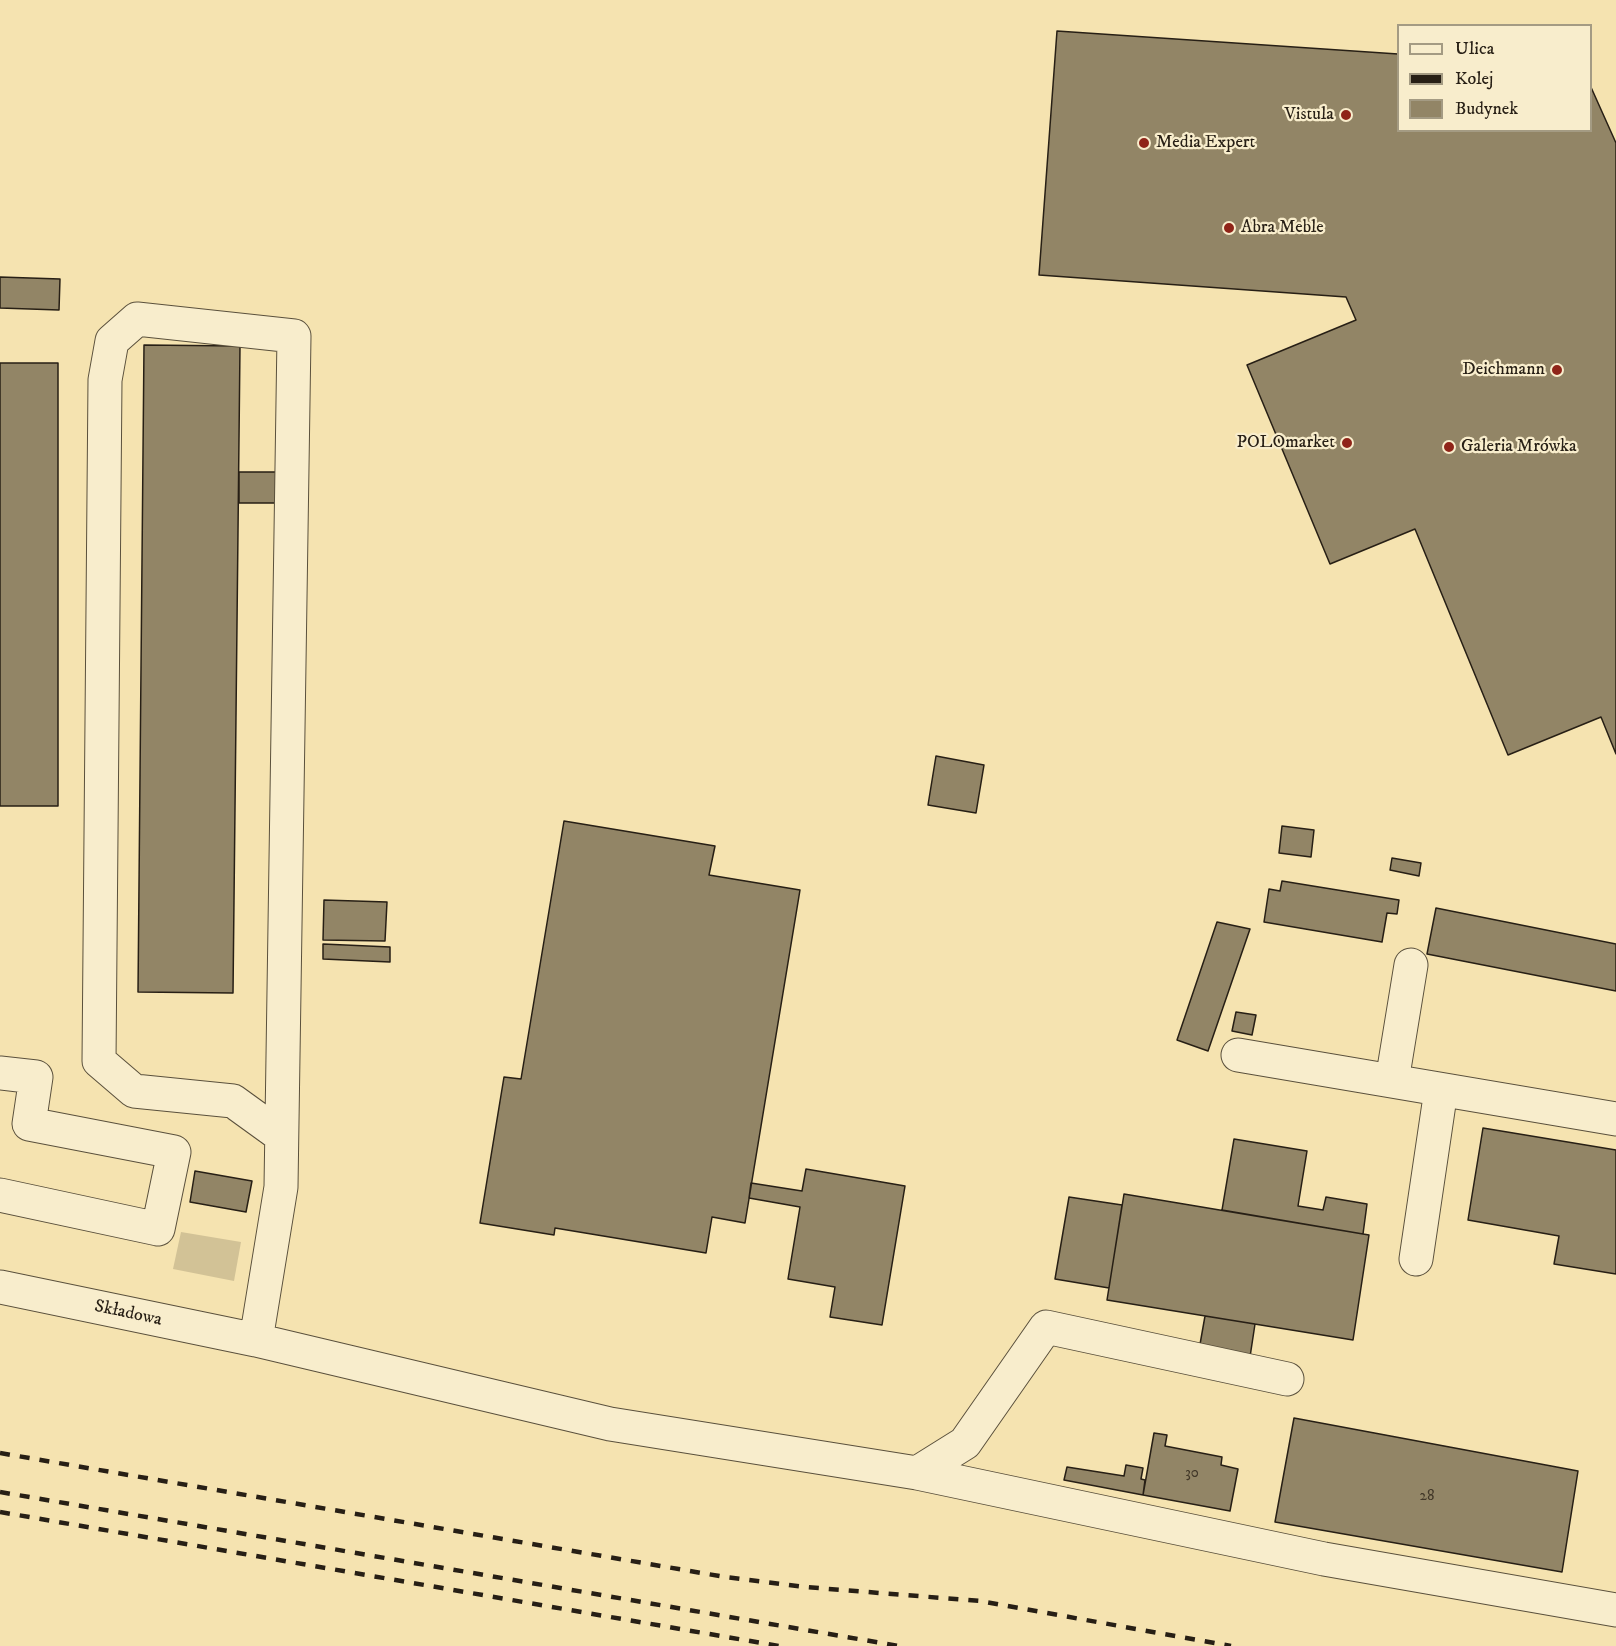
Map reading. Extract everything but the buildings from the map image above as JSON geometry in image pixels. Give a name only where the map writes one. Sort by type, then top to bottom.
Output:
[{"type":"lane","points":[[255,1340],[281,1187],[294,336],[137,319],[112,341],[105,380],[99,1061],[134,1091],[233,1101],[280,1135]]},
{"type":"lane","points":[[1392,1081],[1411,965]]},
{"type":"lane","points":[[1238,1055],[1616,1119]]},
{"type":"lane","points":[[0,1072],[36,1077],[29,1124],[174,1152],[158,1229],[0,1195]]},
{"type":"lane","points":[[1416,1258],[1440,1090]]},
{"type":"lane","name":"Składowa","points":[[0,1287],[255,1340],[610,1424],[917,1473],[1324,1559],[1616,1610]]},
{"type":"lane","points":[[917,1473],[965,1443],[1046,1327],[1287,1379]]},
{"type":"shaded area","points":[[181,1232],[241,1242],[234,1281],[173,1269]]},
{"type":"railway","points":[[0,1453],[725,1577],[805,1587],[980,1601],[1231,1646]]},
{"type":"railway","points":[[0,1492],[899,1646]]},
{"type":"railway","points":[[0,1512],[779,1646]]},
{"type":"place","name":"Vistula","points":[[1346,115]]},
{"type":"place","name":"Media Expert","points":[[1144,143]]},
{"type":"place","name":"Abra Meble","points":[[1229,228]]},
{"type":"place","name":"Deichmann","points":[[1557,370]]},
{"type":"place","name":"POLOmarket","points":[[1347,443]]},
{"type":"place","name":"Galeria Mrówka","points":[[1449,447]]}]
